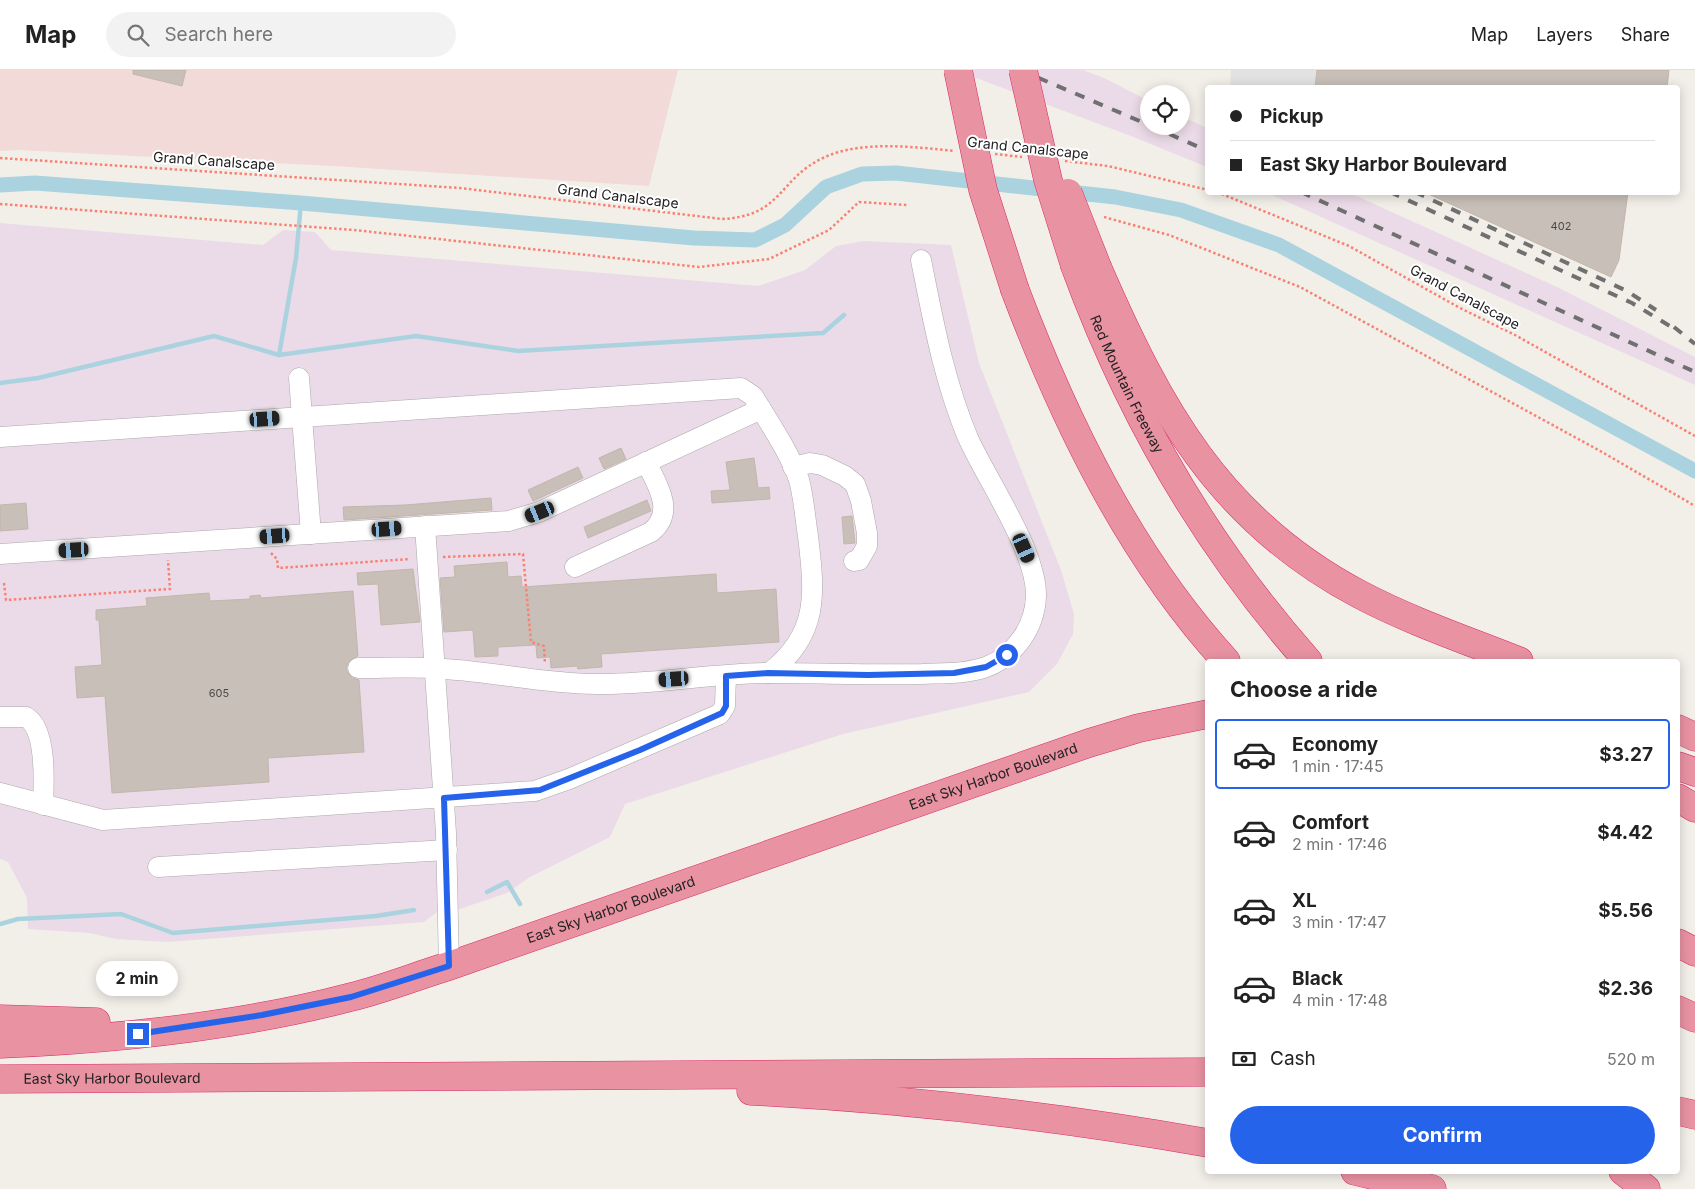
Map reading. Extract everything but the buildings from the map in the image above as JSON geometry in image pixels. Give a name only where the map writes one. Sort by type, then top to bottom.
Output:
[{"type":"highway","points":[[958,70],[983,190],[1015,290],[1050,378],[1092,463],[1141,547],[1214,651]]},
{"type":"highway","name":"Red Mountain Freeway","points":[[1023,70],[1048,180],[1087,267],[1109,350],[1166,463],[1220,549],[1271,617],[1306,659]]},
{"type":"highway","points":[[1087,267],[1126,333],[1168,413],[1202,462],[1228,494],[1251,517],[1298,556],[1360,595],[1406,616],[1514,659]]},
{"type":"highway","name":"East Sky Harbor Boulevard","points":[[0,1044],[138,1034],[262,1015],[351,997],[442,968],[1081,746],[1139,728],[1205,715]]},
{"type":"highway","points":[[1680,730],[1695,738]]},
{"type":"highway","points":[[1680,767],[1695,772]]},
{"type":"highway","points":[[1680,799],[1695,808]]},
{"type":"highway","points":[[1680,944],[1695,952]]},
{"type":"highway","points":[[0,1019],[94,1022],[158,1019],[226,1010],[442,968]]},
{"type":"highway","points":[[1680,1011],[1695,1018]]},
{"type":"highway","points":[[224,1078],[357,1075],[1205,1072]]},
{"type":"highway","points":[[224,1078],[359,1086],[597,1086],[778,1092],[913,1103],[1042,1117],[1205,1143]]},
{"type":"highway","name":"East Sky Harbor Boulevard","points":[[0,1079],[224,1078]]},
{"type":"highway","points":[[1680,1111],[1695,1115]]},
{"type":"highway","points":[[1368,1174],[1432,1189]]},
{"type":"highway","points":[[1627,1174],[1646,1189]]},
{"type":"lane","points":[[358,668],[435,668],[597,684],[768,673],[868,675],[973,671],[997,662],[1007,655],[1024,636],[1031,624],[1036,599],[1034,573],[1024,548],[969,438],[955,404],[936,336],[921,260]]},
{"type":"lane","points":[[299,378],[311,534]]},
{"type":"lane","points":[[0,437],[737,388],[751,393],[793,467],[802,495],[812,577],[812,605],[806,630],[786,660],[768,673]]},
{"type":"lane","points":[[0,554],[492,523],[525,517],[761,409]]},
{"type":"lane","points":[[575,567],[658,527],[663,515],[663,498],[646,462]]},
{"type":"lane","points":[[793,467],[810,463],[822,465],[845,476],[855,484],[865,518],[867,546],[859,560],[854,561]]},
{"type":"lane","points":[[425,526],[444,798],[446,850],[442,968]]},
{"type":"lane","points":[[0,793],[104,820],[540,790],[640,750],[722,713],[726,706],[726,676]]},
{"type":"lane","points":[[0,717],[26,717],[32,721],[37,730],[43,762],[43,805]]},
{"type":"lane","points":[[158,867],[446,850]]},
{"type":"path","name":"Grand Canalscape","points":[[0,158],[460,188],[722,218],[740,218],[757,213],[774,201],[800,172],[821,158],[843,149],[868,147],[959,151]]},
{"type":"path","name":"Grand Canalscape","points":[[988,154],[1028,158]]},
{"type":"path","name":"Grand Canalscape","points":[[1058,160],[1108,166],[1205,189]]},
{"type":"path","name":"Grand Canalscape","points":[[1224,195],[1349,246],[1460,308],[1515,335],[1695,436]]},
{"type":"path","points":[[0,204],[354,230],[699,267],[768,259],[829,230],[859,202],[907,205]]},
{"type":"path","points":[[1104,217],[1169,235],[1300,287],[1602,452],[1695,506]]},
{"type":"path","points":[[436,558],[523,554],[531,642],[544,646],[546,671]]},
{"type":"path","points":[[4,583],[6,600],[170,589],[168,558]]},
{"type":"path","points":[[278,568],[414,559]]},
{"type":"shaded area","points":[[0,70],[678,70],[649,186],[332,166],[17,150],[0,151]]},
{"type":"shaded area","points":[[955,70],[1083,70],[1104,78],[1140,96],[1140,135],[1190,135],[1190,120],[1205,127],[1205,166],[1131,136]]},
{"type":"shaded area","points":[[1231,70],[1317,70],[1315,85],[1230,85]]},
{"type":"shaded area","points":[[1272,195],[1354,195],[1559,288],[1695,357],[1695,385]]},
{"type":"shaded area","points":[[0,223],[263,245],[283,230],[315,232],[331,250],[758,286],[805,270],[836,246],[864,241],[951,245],[979,363],[1061,570],[1074,614],[1073,634],[1057,664],[1029,692],[843,734],[625,804],[610,837],[530,877],[507,893],[457,910],[441,909],[424,922],[168,942],[116,939],[89,933],[28,929],[27,898],[8,862],[0,859]]},
{"type":"waterway","points":[[0,185],[35,183],[301,203],[694,238],[755,240],[785,225],[826,187],[862,174],[896,173],[1115,197],[1181,210],[1279,245],[1695,471]]},
{"type":"waterway","points":[[279,355],[296,258],[301,203]]},
{"type":"waterway","points":[[0,383],[38,378],[214,336],[279,355],[416,336],[518,351],[823,333],[844,315]]},
{"type":"waterway","points":[[487,892],[507,882],[520,904]]},
{"type":"waterway","points":[[0,924],[18,919],[121,914],[173,933],[376,916],[414,910]]},
{"type":"railway","points":[[1020,70],[1140,121]]},
{"type":"railway","points":[[1172,135],[1205,150]]},
{"type":"railway","points":[[1308,195],[1695,372]]},
{"type":"railway","points":[[1397,195],[1632,303],[1678,331]]},
{"type":"railway","points":[[1421,195],[1627,291],[1656,310]]},
{"type":"railway","points":[[1674,327],[1695,344]]},
{"type":"route","points":[[138,1034],[262,1015],[351,997],[449,966],[446,920],[444,798],[540,790],[640,750],[722,713],[726,706],[726,676],[768,673],[868,675],[954,673],[973,671],[986,667],[1007,655]]}]
